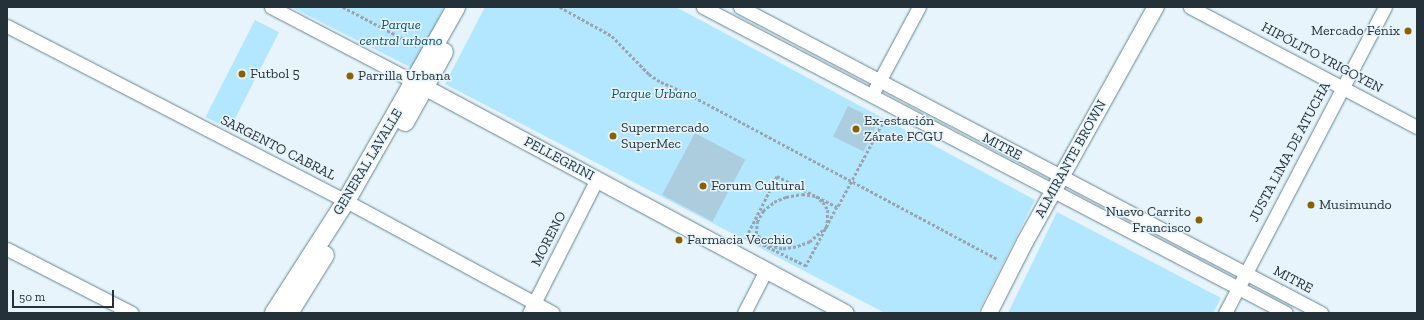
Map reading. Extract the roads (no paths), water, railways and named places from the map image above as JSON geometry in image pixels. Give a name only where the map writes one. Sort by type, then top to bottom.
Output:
[{"type":"main road","name":"GENERAL LAVALLE","points":[[420,85],[430,53],[456,7]]},
{"type":"main road","name":"GENERAL LAVALLE","points":[[289,313],[350,203],[468,7]]},
{"type":"main road","name":"GENERAL LAVALLE","points":[[274,313],[350,203]]},
{"type":"street","name":"PELLEGRINI","points":[[271,7],[597,179],[846,313]]},
{"type":"street","name":"MITRE","points":[[703,7],[1286,313]]},
{"type":"street","name":"MITRE","points":[[740,7],[1321,313]]},
{"type":"street","points":[[871,96],[919,7]]},
{"type":"street","name":"ALMIRANTE BROWN","points":[[989,313],[1025,242],[1156,7]]},
{"type":"street","name":"HIPÓLITO YRIGOYEN","points":[[1190,7],[1417,127]]},
{"type":"street","name":"JUSTA LIMA DE ATUCHA","points":[[1226,313],[1245,273],[1385,7]]},
{"type":"street","name":"SARGENTO CABRAL","points":[[7,26],[350,203],[532,308],[553,313]]},
{"type":"street","name":"MORENO","points":[[532,308],[597,179]]},
{"type":"street","points":[[7,249],[132,313]]},
{"type":"street","points":[[744,313],[766,270]]},
{"type":"place","name":"Mercado Fénix","points":[[1408,31]]},
{"type":"place","name":"Futbol 5","points":[[242,74]]},
{"type":"place","name":"Parrilla Urbana","points":[[350,76]]},
{"type":"place","name":"Ex-estación Zárate FCGU","points":[[856,129]]},
{"type":"place","name":"Supermercado SuperMec","points":[[613,136]]},
{"type":"place","name":"Forum Cultural","points":[[703,186]]},
{"type":"place","name":"Musimundo","points":[[1311,205]]},
{"type":"place","name":"Nuevo Carrito Francisco","points":[[1199,220]]},
{"type":"place","name":"Farmacia Vecchio","points":[[679,240]]},
{"type":"park label","name":"Parque central urbano","points":[[401,34]]},
{"type":"park label","name":"Parque Urbano","points":[[654,94]]}]
